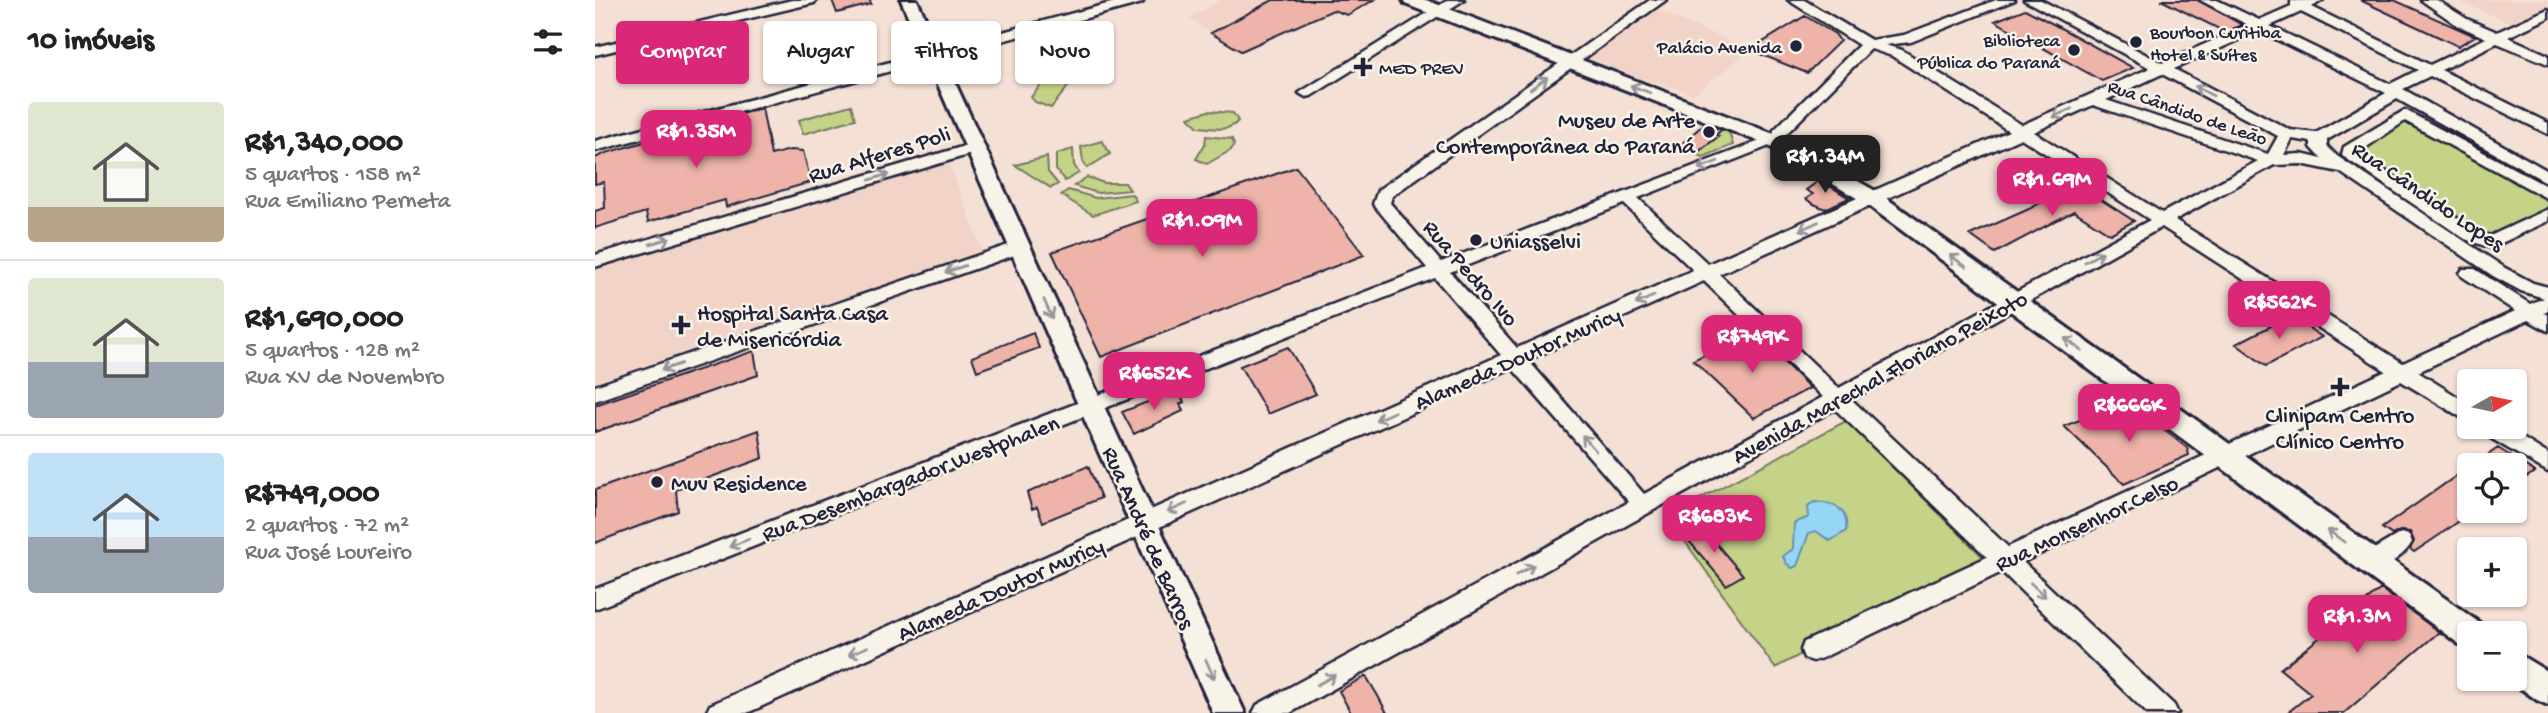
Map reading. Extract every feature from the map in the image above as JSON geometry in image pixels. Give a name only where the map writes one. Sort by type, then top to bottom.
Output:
[{"type":"main road","name":"Rua André de Barros","points":[[909,0],[918,21]]},
{"type":"main road","points":[[1412,0],[1570,62],[1776,137],[1872,198],[2457,624]]},
{"type":"main road","name":"Rua André de Barros","points":[[946,84],[1229,713]]},
{"type":"main road","points":[[2527,675],[2548,690]]},
{"type":"street","points":[[595,51],[809,0]]},
{"type":"street","points":[[1001,37],[1137,0]]},
{"type":"street","points":[[1306,93],[1457,0]]},
{"type":"street","points":[[1570,62],[1659,0]]},
{"type":"street","points":[[1795,0],[1897,53],[2081,169],[2085,177],[2099,180],[2457,406]]},
{"type":"street","points":[[1806,0],[1881,45]]},
{"type":"street","points":[[1776,137],[1881,45],[2008,0]]},
{"type":"street","name":"Rua Cândido Lopes","points":[[2031,0],[2286,134],[2319,138],[2319,147],[2325,154],[2352,173],[2499,272],[2527,287],[2548,293]]},
{"type":"street","points":[[2207,0],[2397,93],[2548,178]]},
{"type":"street","name":"Alameda Doutor Muricy","points":[[719,713],[2259,26],[2295,3],[2316,0]]},
{"type":"street","points":[[2419,0],[2458,25],[2481,35],[2497,38]]},
{"type":"street","points":[[2428,0],[2449,16],[2548,60]]},
{"type":"street","points":[[2295,3],[2548,129]]},
{"type":"street","points":[[2397,93],[2395,87],[2548,13]]},
{"type":"street","name":"Rua Pedro Ivo","points":[[1570,62],[1389,190],[1381,200],[1437,271],[1634,495]]},
{"type":"street","points":[[595,146],[891,66]]},
{"type":"street","points":[[2319,138],[2397,93]]},
{"type":"street","name":"Rua Cândido de Leão","points":[[2092,100],[2271,160]]},
{"type":"street","points":[[2548,194],[2405,115],[2350,150],[2356,160],[2471,235],[2491,242],[2548,214]]},
{"type":"street","points":[[2271,160],[2282,148],[2286,134]]},
{"type":"street","name":"Rua Desembargador Westphalen","points":[[595,599],[1776,137]]},
{"type":"street","name":"Rua Alferes Poli","points":[[595,261],[975,148]]},
{"type":"street","name":"Avenida Marechal Floriano Peixoto","points":[[1266,713],[2271,160],[2301,159],[2352,173]]},
{"type":"street","points":[[1627,197],[2165,713]]},
{"type":"street","points":[[595,394],[1020,247]]},
{"type":"street","points":[[2469,273],[2548,324]]},
{"type":"street","name":"Rua Monsenhor Celso","points":[[1812,650],[2548,303]]},
{"type":"street","points":[[2503,439],[2524,456],[2548,464]]},
{"type":"street","points":[[2372,562],[2401,542]]},
{"type":"shaded area","points":[[1221,0],[1273,0],[1211,33],[1189,18]]},
{"type":"shaded area","points":[[2456,0],[2548,0],[2548,6],[2511,23]]},
{"type":"shaded area","points":[[1650,8],[1750,50],[1693,95],[1583,56]]},
{"type":"shaded area","name":"Hospital Santa Casa de Misericórdia","points":[[949,163],[983,253],[595,382],[595,269]]},
{"type":"green space","points":[[1042,84],[1070,84],[1051,108],[1035,102],[1031,97]]},
{"type":"green space","points":[[851,105],[855,119],[803,134],[799,120]]},
{"type":"green space","points":[[1208,111],[1233,113],[1238,121],[1229,127],[1214,129],[1198,127],[1189,117]]},
{"type":"green space","points":[[2405,115],[2548,194],[2548,214],[2491,242],[2350,154]]},
{"type":"green space","points":[[1722,129],[1729,132],[1733,145],[1703,157],[1695,154],[1718,136],[1715,134]]},
{"type":"green space","points":[[1206,136],[1232,139],[1234,145],[1231,150],[1207,164],[1196,159],[1205,144]]},
{"type":"green space","points":[[1102,141],[1110,154],[1087,168],[1081,147]]},
{"type":"green space","points":[[1073,149],[1074,165],[1079,173],[1065,181],[1056,170],[1056,154]]},
{"type":"green space","points":[[1047,157],[1048,172],[1058,184],[1051,188],[1015,165]]},
{"type":"green space","points":[[1087,177],[1104,183],[1125,183],[1130,190],[1098,193],[1074,186]]},
{"type":"green space","points":[[1068,190],[1096,198],[1132,194],[1136,201],[1093,215],[1061,195]]},
{"type":"green space","points":[[1846,421],[1984,558],[1775,668],[1667,516]]},
{"type":"water","points":[[1814,502],[1839,508],[1845,517],[1846,531],[1830,541],[1816,531],[1809,533],[1797,566],[1792,568],[1783,556],[1793,549],[1794,523],[1809,517],[1808,507]]},
{"type":"building","points":[[832,0],[870,0],[871,4],[837,13]]},
{"type":"building","points":[[1273,0],[1374,0],[1347,15],[1333,10],[1241,51],[1211,33]]},
{"type":"building","points":[[2161,0],[2198,0],[2242,25],[2225,32]]},
{"type":"building","points":[[2360,0],[2394,0],[2475,36],[2458,46]]},
{"type":"building","name":"Biblioteca Pública do Paraná","points":[[2025,9],[2133,68],[2102,81],[1995,21]]},
{"type":"building","name":"Palácio Avenida","points":[[1805,16],[1835,34],[1840,41],[1807,73],[1750,50]]},
{"type":"building","points":[[762,108],[771,155],[790,150],[803,151],[811,182],[726,207],[725,200],[648,222],[646,212],[595,228],[595,211],[605,208],[604,182],[595,184],[595,158]]},
{"type":"building","name":"Museu de Arte Contemporânea do Paraná","points":[[1705,123],[1721,130],[1716,135],[1719,136],[1695,154],[1678,147]]},
{"type":"building","points":[[1296,167],[1364,255],[1101,357],[1052,252]]},
{"type":"building","points":[[1820,180],[1849,198],[1825,209],[1806,199],[1813,194],[1806,190]]},
{"type":"building","points":[[2075,183],[2134,221],[2110,234],[2074,211],[1995,253],[1970,235],[2029,209]]},
{"type":"building","points":[[2290,316],[2322,337],[2266,366],[2236,344]]},
{"type":"building","points":[[1753,332],[1810,388],[1754,418],[1693,360]]},
{"type":"building","points":[[1033,333],[1039,348],[977,371],[972,357]]},
{"type":"building","points":[[1288,347],[1316,394],[1268,414],[1240,366]]},
{"type":"building","points":[[754,351],[758,375],[595,432],[595,405]]},
{"type":"building","points":[[1178,390],[1184,402],[1180,404],[1183,411],[1134,434],[1122,412]]},
{"type":"building","points":[[2137,409],[2187,448],[2189,455],[2124,484],[2064,426],[2090,416],[2100,424]]},
{"type":"building","name":"Muv Residence","points":[[759,430],[763,458],[676,490],[678,511],[595,543],[595,490]]},
{"type":"building","points":[[2498,448],[2506,453],[2491,453]]},
{"type":"building","points":[[1088,466],[1101,498],[1043,522],[1037,507],[1032,509],[1027,493]]},
{"type":"building","points":[[2527,467],[2535,472],[2527,477]]},
{"type":"building","points":[[2457,475],[2457,523],[2441,534],[2414,552],[2410,549],[2414,541],[2410,532],[2400,531],[2392,535],[2382,528]]},
{"type":"building","points":[[1701,526],[1743,575],[1726,585],[1684,535]]},
{"type":"building","points":[[2381,589],[2439,632],[2344,713],[2287,713],[2311,694],[2280,669]]},
{"type":"building","points":[[1366,676],[1387,713],[1351,713],[1339,691]]},
{"type":"place","name":"Bourbon Curitiba Hotel & Suítes","points":[[2136,42]]},
{"type":"place","name":"Palácio Avenida","points":[[1796,46]]},
{"type":"place","name":"Biblioteca Pública do Paraná","points":[[2074,50]]},
{"type":"place","name":"MED PREV","points":[[1363,67]]},
{"type":"place","name":"Museu de Arte Contemporânea do Paraná","points":[[1709,132]]},
{"type":"place","name":"Uniasselvi","points":[[1476,240]]},
{"type":"place","name":"Hospital Santa Casa de Misericórdia","points":[[681,325]]},
{"type":"place","name":"Clinipam Centro Clínico Centro","points":[[2340,387]]},
{"type":"place","name":"Muv Residence","points":[[657,482]]}]
